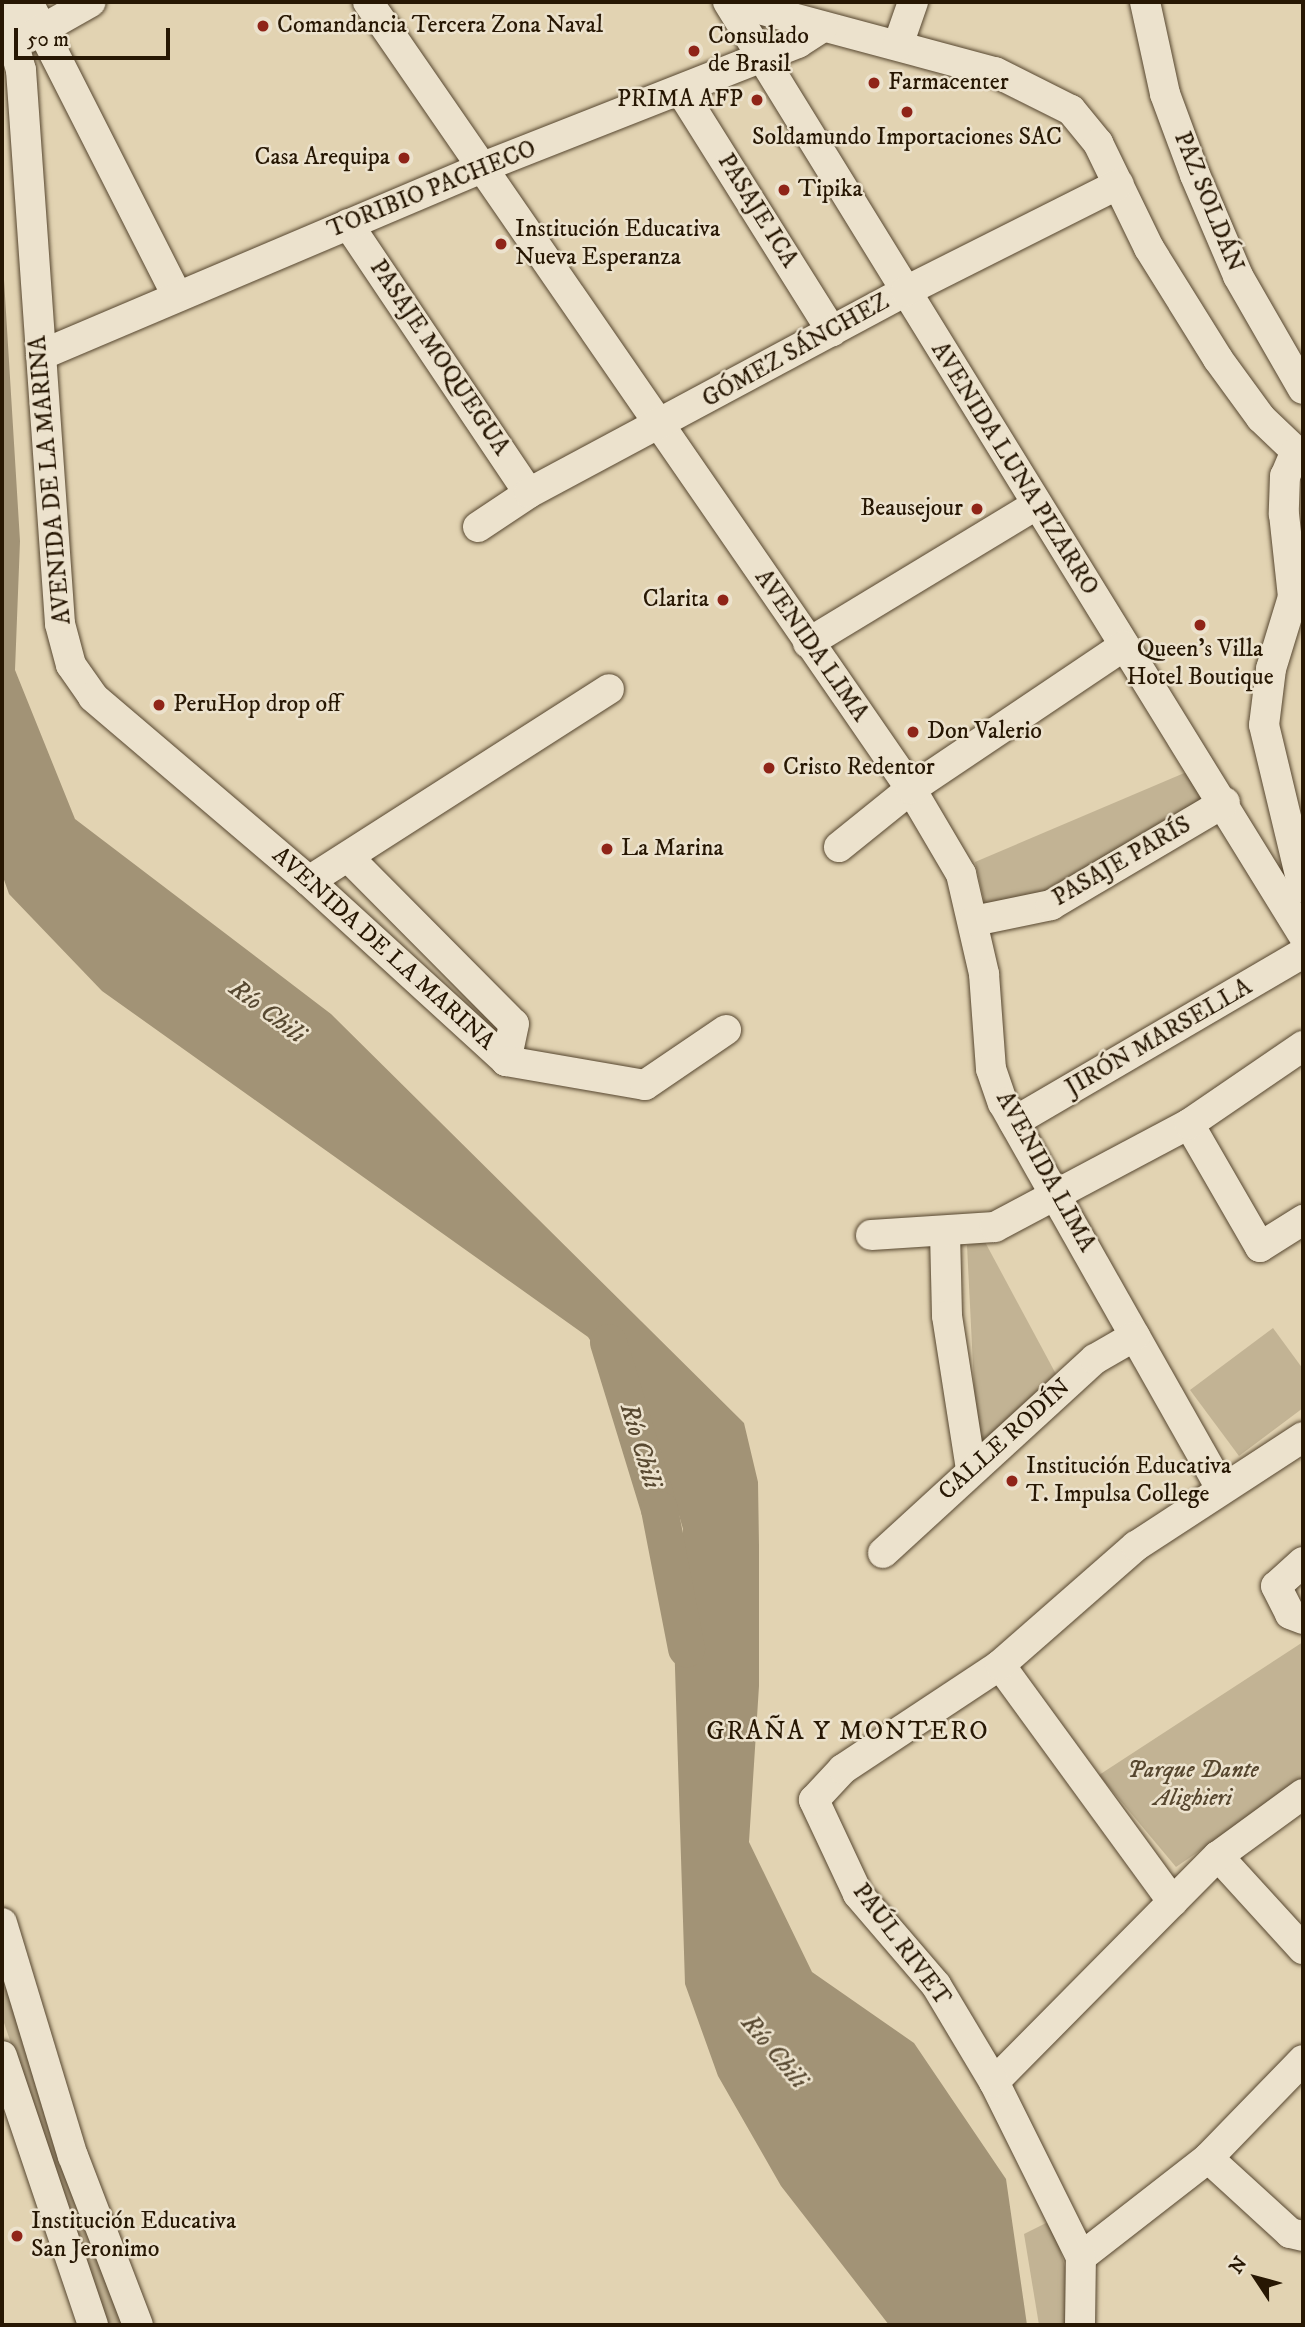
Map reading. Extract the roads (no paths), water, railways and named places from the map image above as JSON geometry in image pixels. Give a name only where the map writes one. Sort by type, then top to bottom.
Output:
[{"type":"street","points":[[9,49],[37,9],[91,2]]},
{"type":"street","name":"AVENIDA LIMA","points":[[368,2],[911,789],[961,874],[974,921],[991,1069],[1014,1122],[1058,1193],[1221,1488]]},
{"type":"street","points":[[730,2],[898,46],[1040,90],[1070,110],[1119,184],[1149,248],[1218,359],[1299,455],[1285,476],[1284,514],[1293,597],[1271,669],[1264,724],[1303,887]]},
{"type":"street","name":"AVENIDA LUNA PIZARRO","points":[[730,2],[1034,506],[1225,802],[1303,935]]},
{"type":"street","points":[[898,46],[914,2]]},
{"type":"street","name":"PAZ SOLDÁN","points":[[1145,2],[1165,94],[1195,175],[1238,276],[1303,389]]},
{"type":"street","points":[[37,9],[177,296]]},
{"type":"street","name":"AVENIDA DE LA MARINA","points":[[37,9],[9,49],[41,355],[60,624],[71,665],[93,697],[309,881],[506,1061]]},
{"type":"street","name":"TORIBIO PACHECO","points":[[41,355],[483,167],[762,58],[823,27]]},
{"type":"street","name":"PASAJE ICA","points":[[681,90],[832,332]]},
{"type":"street","name":"GÓMEZ SÁNCHEZ","points":[[478,527],[529,493],[659,427],[905,291],[1119,184]]},
{"type":"street","name":"PASAJE MOQUEGUA","points":[[348,224],[529,493]]},
{"type":"street","points":[[808,643],[1034,506]]},
{"type":"street","points":[[839,847],[911,789],[1124,646]]},
{"type":"street","points":[[309,881],[609,689]]},
{"type":"street","name":"PASAJE PARÍS","points":[[974,921],[1051,905],[1225,802]]},
{"type":"street","points":[[348,857],[514,1024],[506,1061],[645,1085],[726,1030]]},
{"type":"street","name":"JIRÓN MARSELLA","points":[[1014,1122],[1303,953]]},
{"type":"street","points":[[871,1235],[945,1233],[995,1227],[1189,1124],[1303,1046]]},
{"type":"street","points":[[1189,1124],[1260,1247],[1303,1220]]},
{"type":"street","points":[[945,1233],[947,1316],[971,1470]]},
{"type":"street","name":"CALLE RODÍN","points":[[883,1553],[1095,1359],[1135,1336]]},
{"type":"street","name":"PAÚL RIVET","points":[[1082,2258],[994,2082],[936,1985],[858,1894],[814,1800],[843,1769],[1000,1665],[1136,1546],[1221,1488],[1303,1437]]},
{"type":"street","points":[[1303,1562],[1276,1586],[1290,1614],[1303,1619]]},
{"type":"street","points":[[1000,1665],[1173,1902]]},
{"type":"street","points":[[994,2082],[1218,1856],[1303,1794]]},
{"type":"street","points":[[1218,1856],[1303,1949]]},
{"type":"street","points":[[2,1923],[73,2156],[138,2325]]},
{"type":"street","points":[[2,2056],[93,2325]]},
{"type":"street","points":[[1080,2325],[1082,2258],[1208,2158],[1303,2060]]},
{"type":"street","points":[[1208,2158],[1290,2233],[1303,2236]]},
{"type":"water","points":[[2,247],[20,541],[15,670],[75,819],[331,1014],[744,1423],[758,1482],[759,1546],[759,1686],[749,1842],[812,1972],[914,2043],[1006,2179],[1027,2325],[889,2325],[781,2186],[718,2076],[685,1984],[674,1637],[683,1529],[658,1443],[588,1337],[102,991],[9,894],[2,874]]},
{"type":"waterway","name":"Río Chili","points":[[608,1342],[659,1509],[686,1648]]},
{"type":"place","name":"Comandancia Tercera Zona Naval","points":[[263,26]]},
{"type":"place","name":"Consulado de Brasil","points":[[694,51]]},
{"type":"place","name":"Farmacenter","points":[[874,83]]},
{"type":"place","name":"PRIMA AFP","points":[[757,100]]},
{"type":"place","name":"Soldamundo Importaciones SAC","points":[[907,112]]},
{"type":"place","name":"Casa Arequipa","points":[[404,158]]},
{"type":"place","name":"Tipika","points":[[784,190]]},
{"type":"place","name":"Institución Educativa Nueva Esperanza","points":[[501,244]]},
{"type":"place","name":"Beausejour","points":[[977,509]]},
{"type":"place","name":"Clarita","points":[[723,600]]},
{"type":"place","name":"Queen's Villa Hotel Boutique","points":[[1200,625]]},
{"type":"place","name":"PeruHop drop off","points":[[159,705]]},
{"type":"place","name":"Don Valerio","points":[[913,732]]},
{"type":"place","name":"Cristo Redentor","points":[[769,768]]},
{"type":"place","name":"La Marina","points":[[607,849]]},
{"type":"place","name":"Institución Educativa T. Impulsa College","points":[[1012,1481]]},
{"type":"place","name":"Institución Educativa San Jeronimo","points":[[17,2236]]},
{"type":"district","name":"GRAÑA Y MONTERO","points":[[848,1732]]},
{"type":"park label","name":"Parque Dante Alighieri","points":[[1193,1785]]}]
